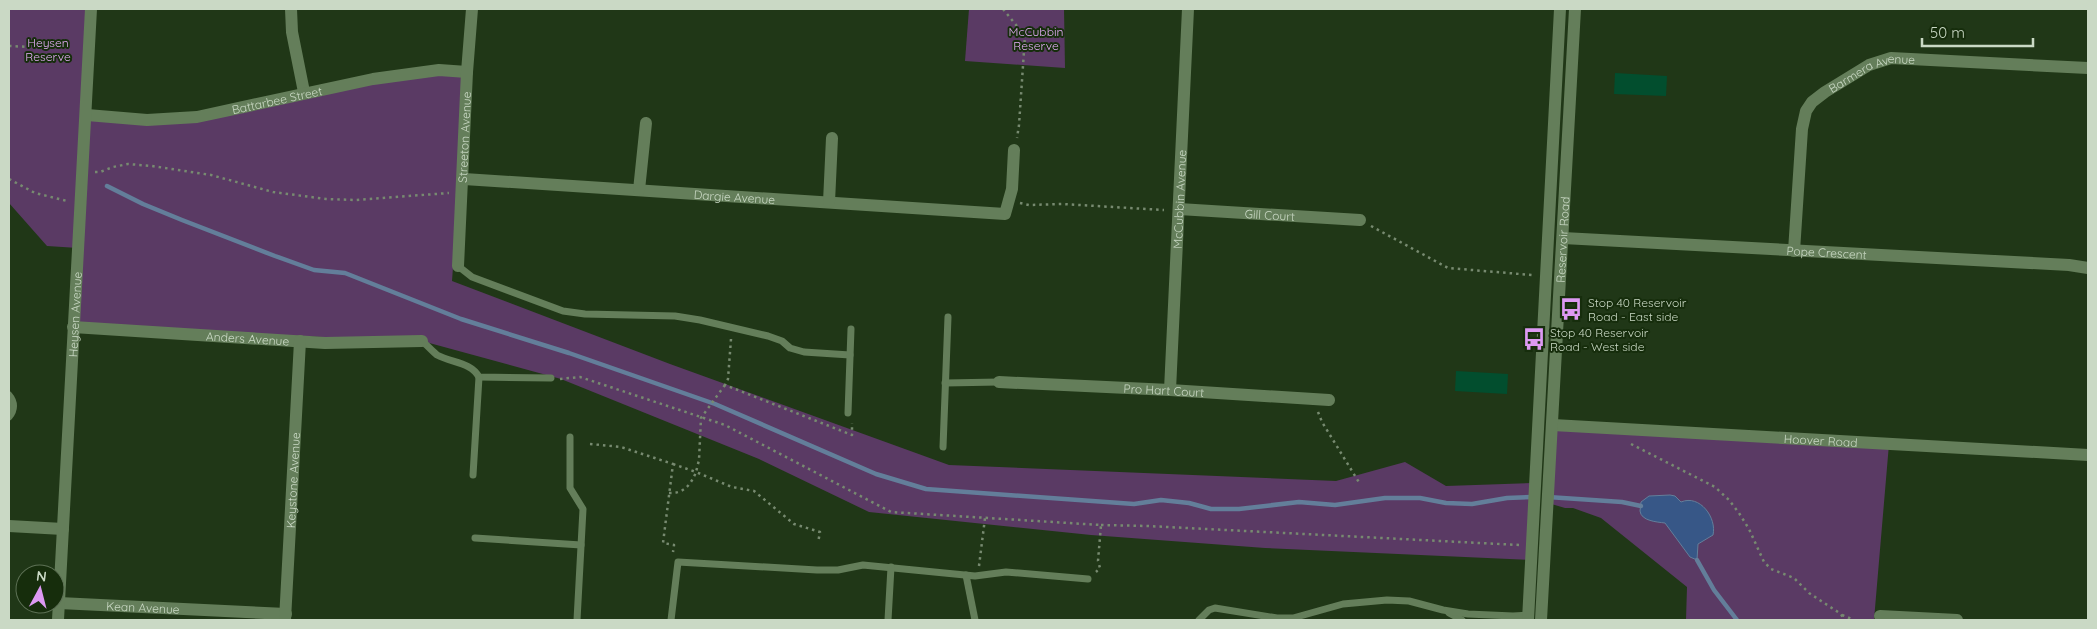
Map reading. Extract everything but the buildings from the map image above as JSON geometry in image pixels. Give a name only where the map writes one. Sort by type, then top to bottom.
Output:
[{"type":"street","name":"Heysen Avenue","points":[[61,564],[73,327],[87,115],[91,9]]},
{"type":"street","points":[[291,9],[292,32],[304,92]]},
{"type":"street","name":"Streeton Avenue","points":[[458,266],[464,178],[467,72],[472,9]]},
{"type":"street","name":"McCubbin Avenue","points":[[1170,390],[1188,9]]},
{"type":"street","name":"Reservoir Road","points":[[1528,617],[1560,9]]},
{"type":"street","name":"Reservoir Road","points":[[1541,620],[1575,9]]},
{"type":"street","name":"Barmera Avenue","points":[[1794,251],[1802,129],[1806,111],[1812,102],[1825,92],[1870,65],[1891,58],[2088,68]]},
{"type":"street","name":"Battarbee Street","points":[[87,115],[147,120],[197,117],[304,92],[373,79],[430,72],[467,72]]},
{"type":"street","points":[[639,190],[646,123]]},
{"type":"street","points":[[829,202],[832,138]]},
{"type":"street","points":[[1009,200],[1012,190],[1014,150]]},
{"type":"street","name":"Dargie Avenue","points":[[464,178],[1005,214],[1009,200]]},
{"type":"street","name":"Gill Court","points":[[1179,209],[1360,220]]},
{"type":"street","name":"Pope Crescent","points":[[1548,237],[2070,265],[2088,268]]},
{"type":"street","name":"Anders Avenue","points":[[73,327],[325,343],[422,341]]},
{"type":"street","name":"Keystone Avenue","points":[[286,617],[300,341]]},
{"type":"street","name":"Pro Hart Court","points":[[999,382],[1329,400]]},
{"type":"street","name":"Hoover Road","points":[[1538,424],[2088,455]]},
{"type":"street","points":[[9,526],[63,529]]},
{"type":"street","name":"Kean Avenue","points":[[65,603],[286,617]]},
{"type":"street","points":[[1880,616],[1957,620]]},
{"type":"lane","points":[[458,266],[472,277],[563,311],[585,314],[675,316],[768,336],[782,341],[790,348],[804,352],[850,355]]},
{"type":"lane","points":[[943,447],[948,317]]},
{"type":"lane","points":[[848,413],[851,329]]},
{"type":"lane","points":[[422,341],[436,354],[453,362],[469,366],[479,377],[473,475]]},
{"type":"lane","points":[[479,377],[551,378]]},
{"type":"lane","points":[[945,383],[999,382]]},
{"type":"lane","points":[[9,395],[14,403],[14,408],[9,417]]},
{"type":"lane","points":[[570,437],[570,488],[583,509],[577,620]]},
{"type":"lane","points":[[475,538],[581,546]]},
{"type":"lane","points":[[671,620],[678,562],[817,570],[838,570],[863,565],[978,576],[1006,572],[1088,579]]},
{"type":"lane","points":[[888,620],[891,567]]},
{"type":"lane","points":[[966,575],[974,620]]},
{"type":"lane","points":[[1199,620],[1209,610],[1215,608],[1277,618],[1308,618],[1343,604],[1379,600],[1409,601],[1468,614],[1528,617]]},
{"type":"lane","points":[[1443,610],[1462,620]]},
{"type":"path","points":[[1002,9],[1026,36],[1019,125],[1014,150]]},
{"type":"path","points":[[9,46],[31,47]]},
{"type":"path","points":[[83,171],[100,172],[128,164],[152,166],[211,175],[273,192],[326,199],[356,200],[420,194],[462,193]]},
{"type":"path","points":[[9,178],[35,193],[56,199],[81,202]]},
{"type":"path","points":[[1009,200],[1029,205],[1062,204],[1179,209]]},
{"type":"path","points":[[1360,220],[1448,268],[1546,276]]},
{"type":"path","points":[[669,493],[678,494],[693,480],[700,460],[701,418],[728,379],[730,343],[735,328]]},
{"type":"path","points":[[551,378],[580,377],[725,425],[891,512],[1101,525],[1532,546]]},
{"type":"path","points":[[724,385],[852,435],[852,422],[848,413]]},
{"type":"path","points":[[1313,399],[1322,422],[1360,484]]},
{"type":"path","points":[[1626,443],[1643,449],[1715,487],[1739,513],[1749,529],[1764,562],[1771,569],[1794,578],[1809,593],[1841,614],[1854,620]]},
{"type":"path","points":[[590,444],[621,447],[696,472],[732,487],[754,491],[794,524],[820,532],[818,543]]},
{"type":"path","points":[[673,464],[663,543],[674,545],[673,554],[678,562]]},
{"type":"path","points":[[978,576],[985,518]]},
{"type":"path","points":[[1088,579],[1100,568],[1098,561],[1101,525]]},
{"type":"path","points":[[1841,614],[1844,620]]},
{"type":"green space","name":"Heysen Reserve","points":[[9,9],[90,9],[87,115],[197,117],[439,70],[467,72],[452,281],[670,364],[949,465],[1336,481],[1405,462],[1446,486],[1534,483],[1531,560],[1265,548],[1091,535],[869,512],[759,459],[561,379],[422,341],[73,327],[78,248],[47,246],[9,203]]},
{"type":"green space","name":"McCubbin Reserve","points":[[969,9],[1064,9],[1065,68],[965,61]]},
{"type":"green space","points":[[1553,425],[1889,444],[1874,620],[1686,620],[1687,587],[1601,518],[1573,508],[1565,508],[1548,503]]},
{"type":"water","points":[[1649,496],[1675,496],[1681,502],[1688,500],[1701,504],[1710,515],[1714,528],[1713,535],[1698,544],[1697,560],[1690,557],[1665,523],[1650,520],[1641,514],[1641,502]]},
{"type":"waterway","points":[[107,186],[143,204],[275,256],[314,270],[345,273],[461,319],[569,353],[715,404],[876,474],[926,489],[1134,504],[1161,500],[1189,503],[1211,509],[1239,509],[1299,502],[1335,505],[1385,498],[1420,498],[1446,503],[1472,504],[1507,498],[1533,497]]},
{"type":"waterway","points":[[1548,497],[1622,502],[1641,506]]},
{"type":"waterway","points":[[1697,560],[1714,590],[1737,620]]},
{"type":"place","name":"Stop 40 Reservoir Road - East side","points":[[1571,309]]},
{"type":"place","name":"Stop 40 Reservoir Road - West side","points":[[1534,339]]}]
